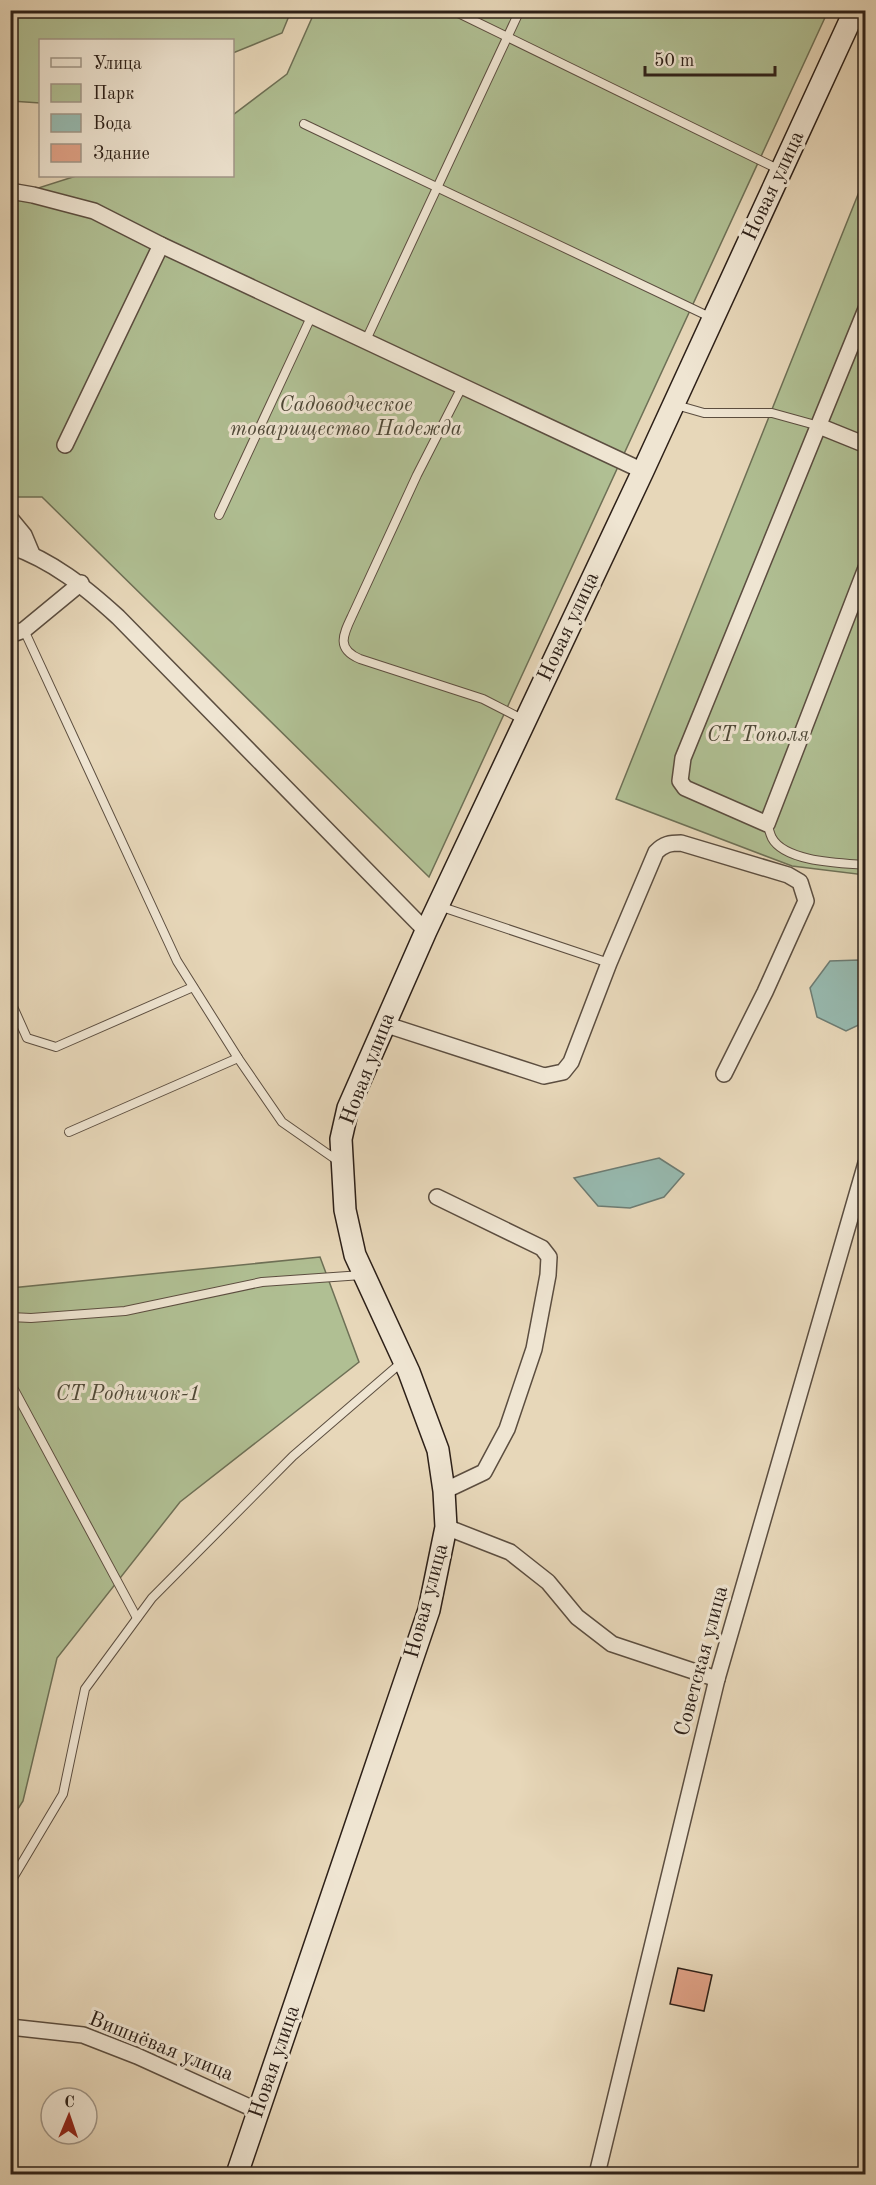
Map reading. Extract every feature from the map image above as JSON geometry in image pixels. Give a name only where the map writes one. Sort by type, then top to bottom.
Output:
[{"type":"street","name":"Новая улица","points":[[237,2175],[429,1610],[446,1527],[438,1450],[404,1360],[355,1255],[345,1210],[342,1139],[348,1108],[426,931],[643,471],[852,12]]},
{"type":"street","points":[[10,191],[94,211],[161,245],[643,471]]},
{"type":"street","points":[[65,445],[161,245]]},
{"type":"street","points":[[866,309],[683,758],[680,781],[685,788],[767,824],[866,568]]},
{"type":"street","points":[[819,426],[866,445]]},
{"type":"street","points":[[10,518],[24,535],[32,554]]},
{"type":"street","points":[[10,546],[32,554],[81,583],[118,617],[426,931]]},
{"type":"street","points":[[17,632],[81,583]]},
{"type":"street","points":[[384,1024],[544,1076],[562,1072],[571,1062],[609,963],[656,852],[662,846],[670,843],[681,843],[788,875],[801,882],[806,901],[765,992],[724,1074]]},
{"type":"street","name":"Советская улица","points":[[597,2175],[717,1679],[866,1163]]},
{"type":"street","points":[[437,1197],[542,1248],[549,1257],[548,1275],[534,1349],[507,1429],[484,1472],[444,1491]]},
{"type":"street","points":[[446,1527],[510,1552],[548,1582],[577,1617],[612,1644],[717,1679]]},
{"type":"street","name":"Вишнёвая улица","points":[[10,2027],[82,2035],[137,2056],[258,2111]]},
{"type":"lane","points":[[452,10],[781,170]]},
{"type":"lane","points":[[366,340],[439,188],[520,10]]},
{"type":"lane","points":[[304,124],[713,318]]},
{"type":"lane","points":[[219,515],[312,315]]},
{"type":"lane","points":[[463,385],[417,475],[351,616],[344,633],[343,646],[348,655],[483,699],[525,720]]},
{"type":"lane","points":[[673,404],[704,413],[772,412],[819,426]]},
{"type":"lane","points":[[17,632],[177,961],[238,1058],[282,1122],[343,1164]]},
{"type":"lane","points":[[767,824],[773,840],[785,850],[809,859],[866,865]]},
{"type":"lane","points":[[438,906],[609,963]]},
{"type":"lane","points":[[10,1000],[27,1038],[56,1047],[194,987]]},
{"type":"lane","points":[[69,1132],[238,1058]]},
{"type":"lane","points":[[10,1317],[30,1318],[124,1311],[262,1282],[364,1275]]},
{"type":"lane","points":[[10,1883],[63,1794],[85,1689],[136,1618],[152,1598],[293,1456],[404,1360]]},
{"type":"lane","points":[[10,1382],[136,1618]]},
{"type":"green space","points":[[10,11],[291,11],[282,33],[234,53],[234,39],[39,39],[39,103],[11,101]]},
{"type":"green space","name":"Садоводческое товарищество Надежда","points":[[315,11],[828,11],[429,877],[42,497],[11,497],[10,197],[73,177],[234,177],[234,114],[287,74]]},
{"type":"green space","name":"СТ Тополя","points":[[865,177],[865,875],[792,866],[616,799]]},
{"type":"green space","name":"СТ Родничок-1","points":[[320,1257],[359,1362],[180,1502],[57,1658],[23,1801],[11,1820],[11,1288]]},
{"type":"water","points":[[859,960],[865,966],[865,1022],[846,1031],[817,1017],[810,988],[830,961]]},
{"type":"water","points":[[659,1158],[684,1174],[664,1197],[630,1208],[598,1206],[574,1178]]},
{"type":"building","points":[[678,1968],[712,1975],[704,2011],[670,2004]]}]
